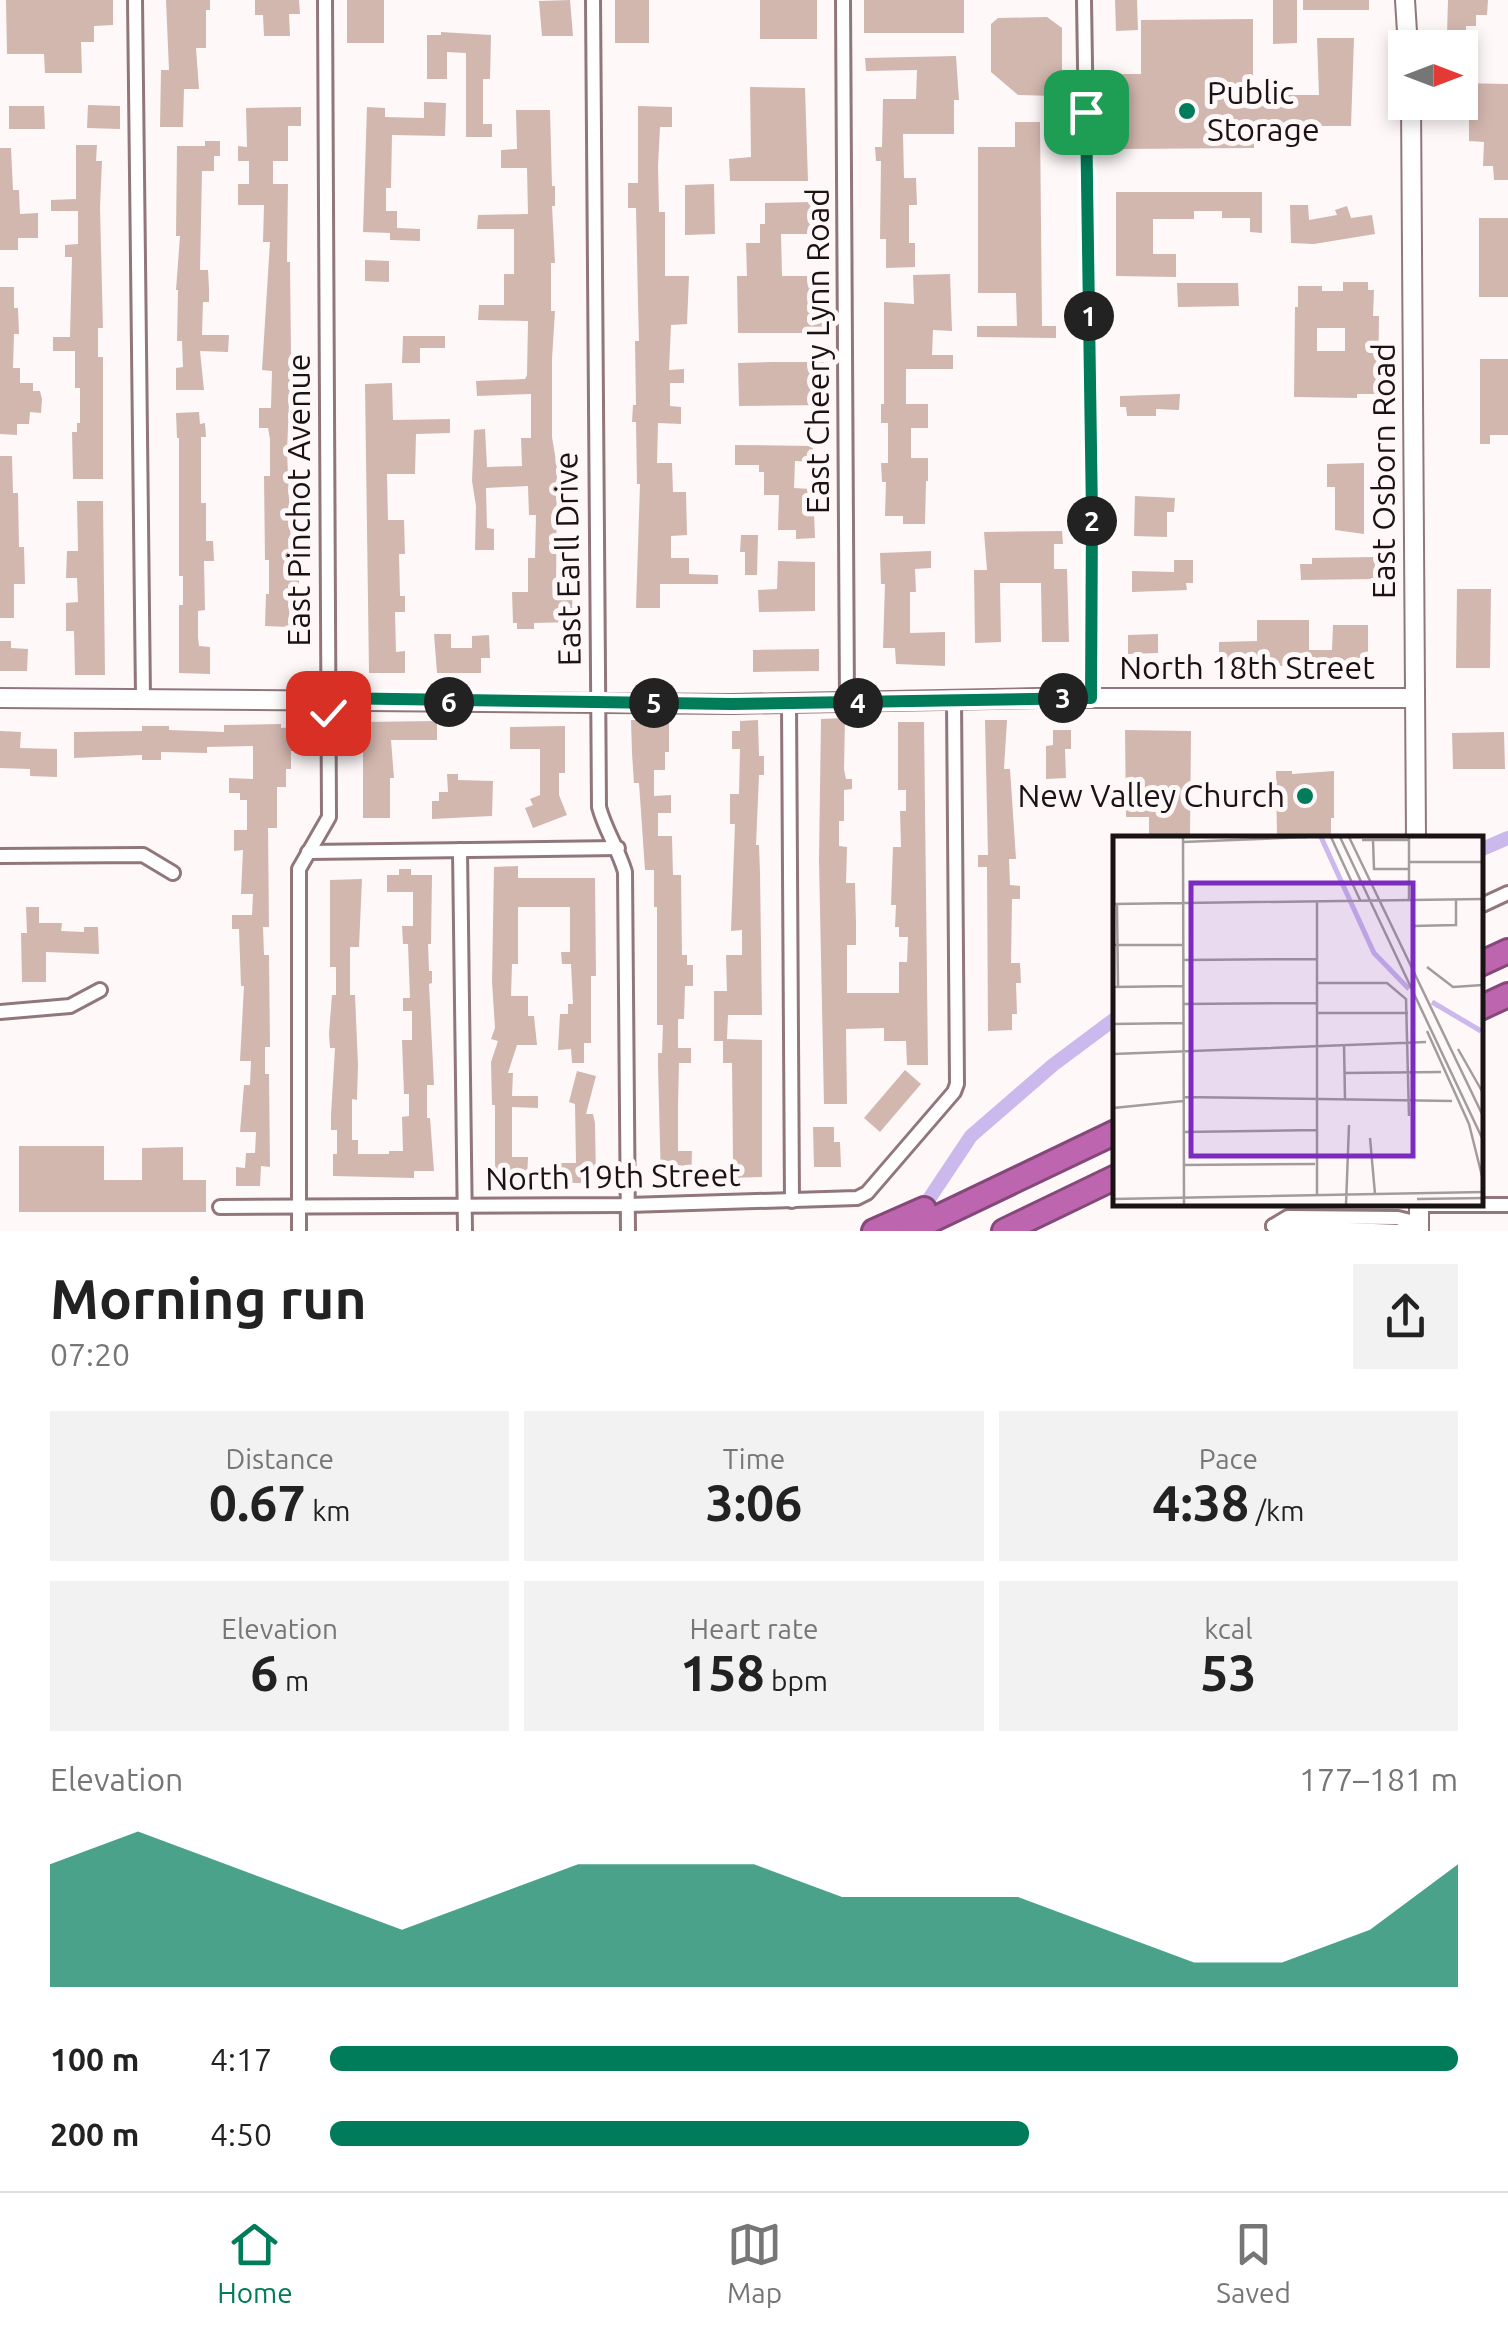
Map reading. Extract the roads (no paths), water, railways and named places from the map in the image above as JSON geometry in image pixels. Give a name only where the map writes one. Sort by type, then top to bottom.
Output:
[{"type":"highway","points":[[1483,963],[1508,951]]},
{"type":"highway","points":[[1483,1007],[1508,996]]},
{"type":"highway","points":[[874,1231],[1113,1133]]},
{"type":"highway","points":[[1004,1231],[1113,1178]]},
{"type":"highway","points":[[909,1231],[995,1184]]},
{"type":"highway","points":[[1023,1231],[1075,1196]]},
{"type":"street","points":[[135,0],[143,697]]},
{"type":"street","name":"East Pinchot Avenue","points":[[299,1231],[299,869],[329,817],[325,0]]},
{"type":"street","name":"East Earll Drive","points":[[592,0],[599,807],[625,872],[628,1231]]},
{"type":"street","name":"East Cheery Lynn Road","points":[[843,0],[848,703]]},
{"type":"street","points":[[1084,0],[1091,698]]},
{"type":"street","points":[[1406,0],[1407,30]]},
{"type":"street","name":"East Osborn Road","points":[[1411,120],[1416,836]]},
{"type":"street","name":"North 18th Street","points":[[0,698],[598,703],[1415,698]]},
{"type":"street","name":"North 19th Street","points":[[220,1207],[628,1205],[856,1198],[867,1192],[956,1088],[954,700]]},
{"type":"street","points":[[788,703],[792,1201]]},
{"type":"street","points":[[308,852],[618,848]]},
{"type":"street","points":[[460,850],[464,1231]]},
{"type":"street","points":[[0,856],[143,855],[173,873]]},
{"type":"street","points":[[1483,905],[1508,894]]},
{"type":"street","points":[[0,1012],[70,1006],[100,990]]},
{"type":"street","points":[[1273,1229],[1288,1217],[1398,1218],[1508,1205]]},
{"type":"waterway","points":[[1483,849],[1508,838]]},
{"type":"waterway","points":[[919,1214],[971,1136],[1053,1065],[1113,1020]]},
{"type":"place","name":"Public Storage","points":[[1187,111]]},
{"type":"place","name":"New Valley Church","points":[[1305,796]]}]
